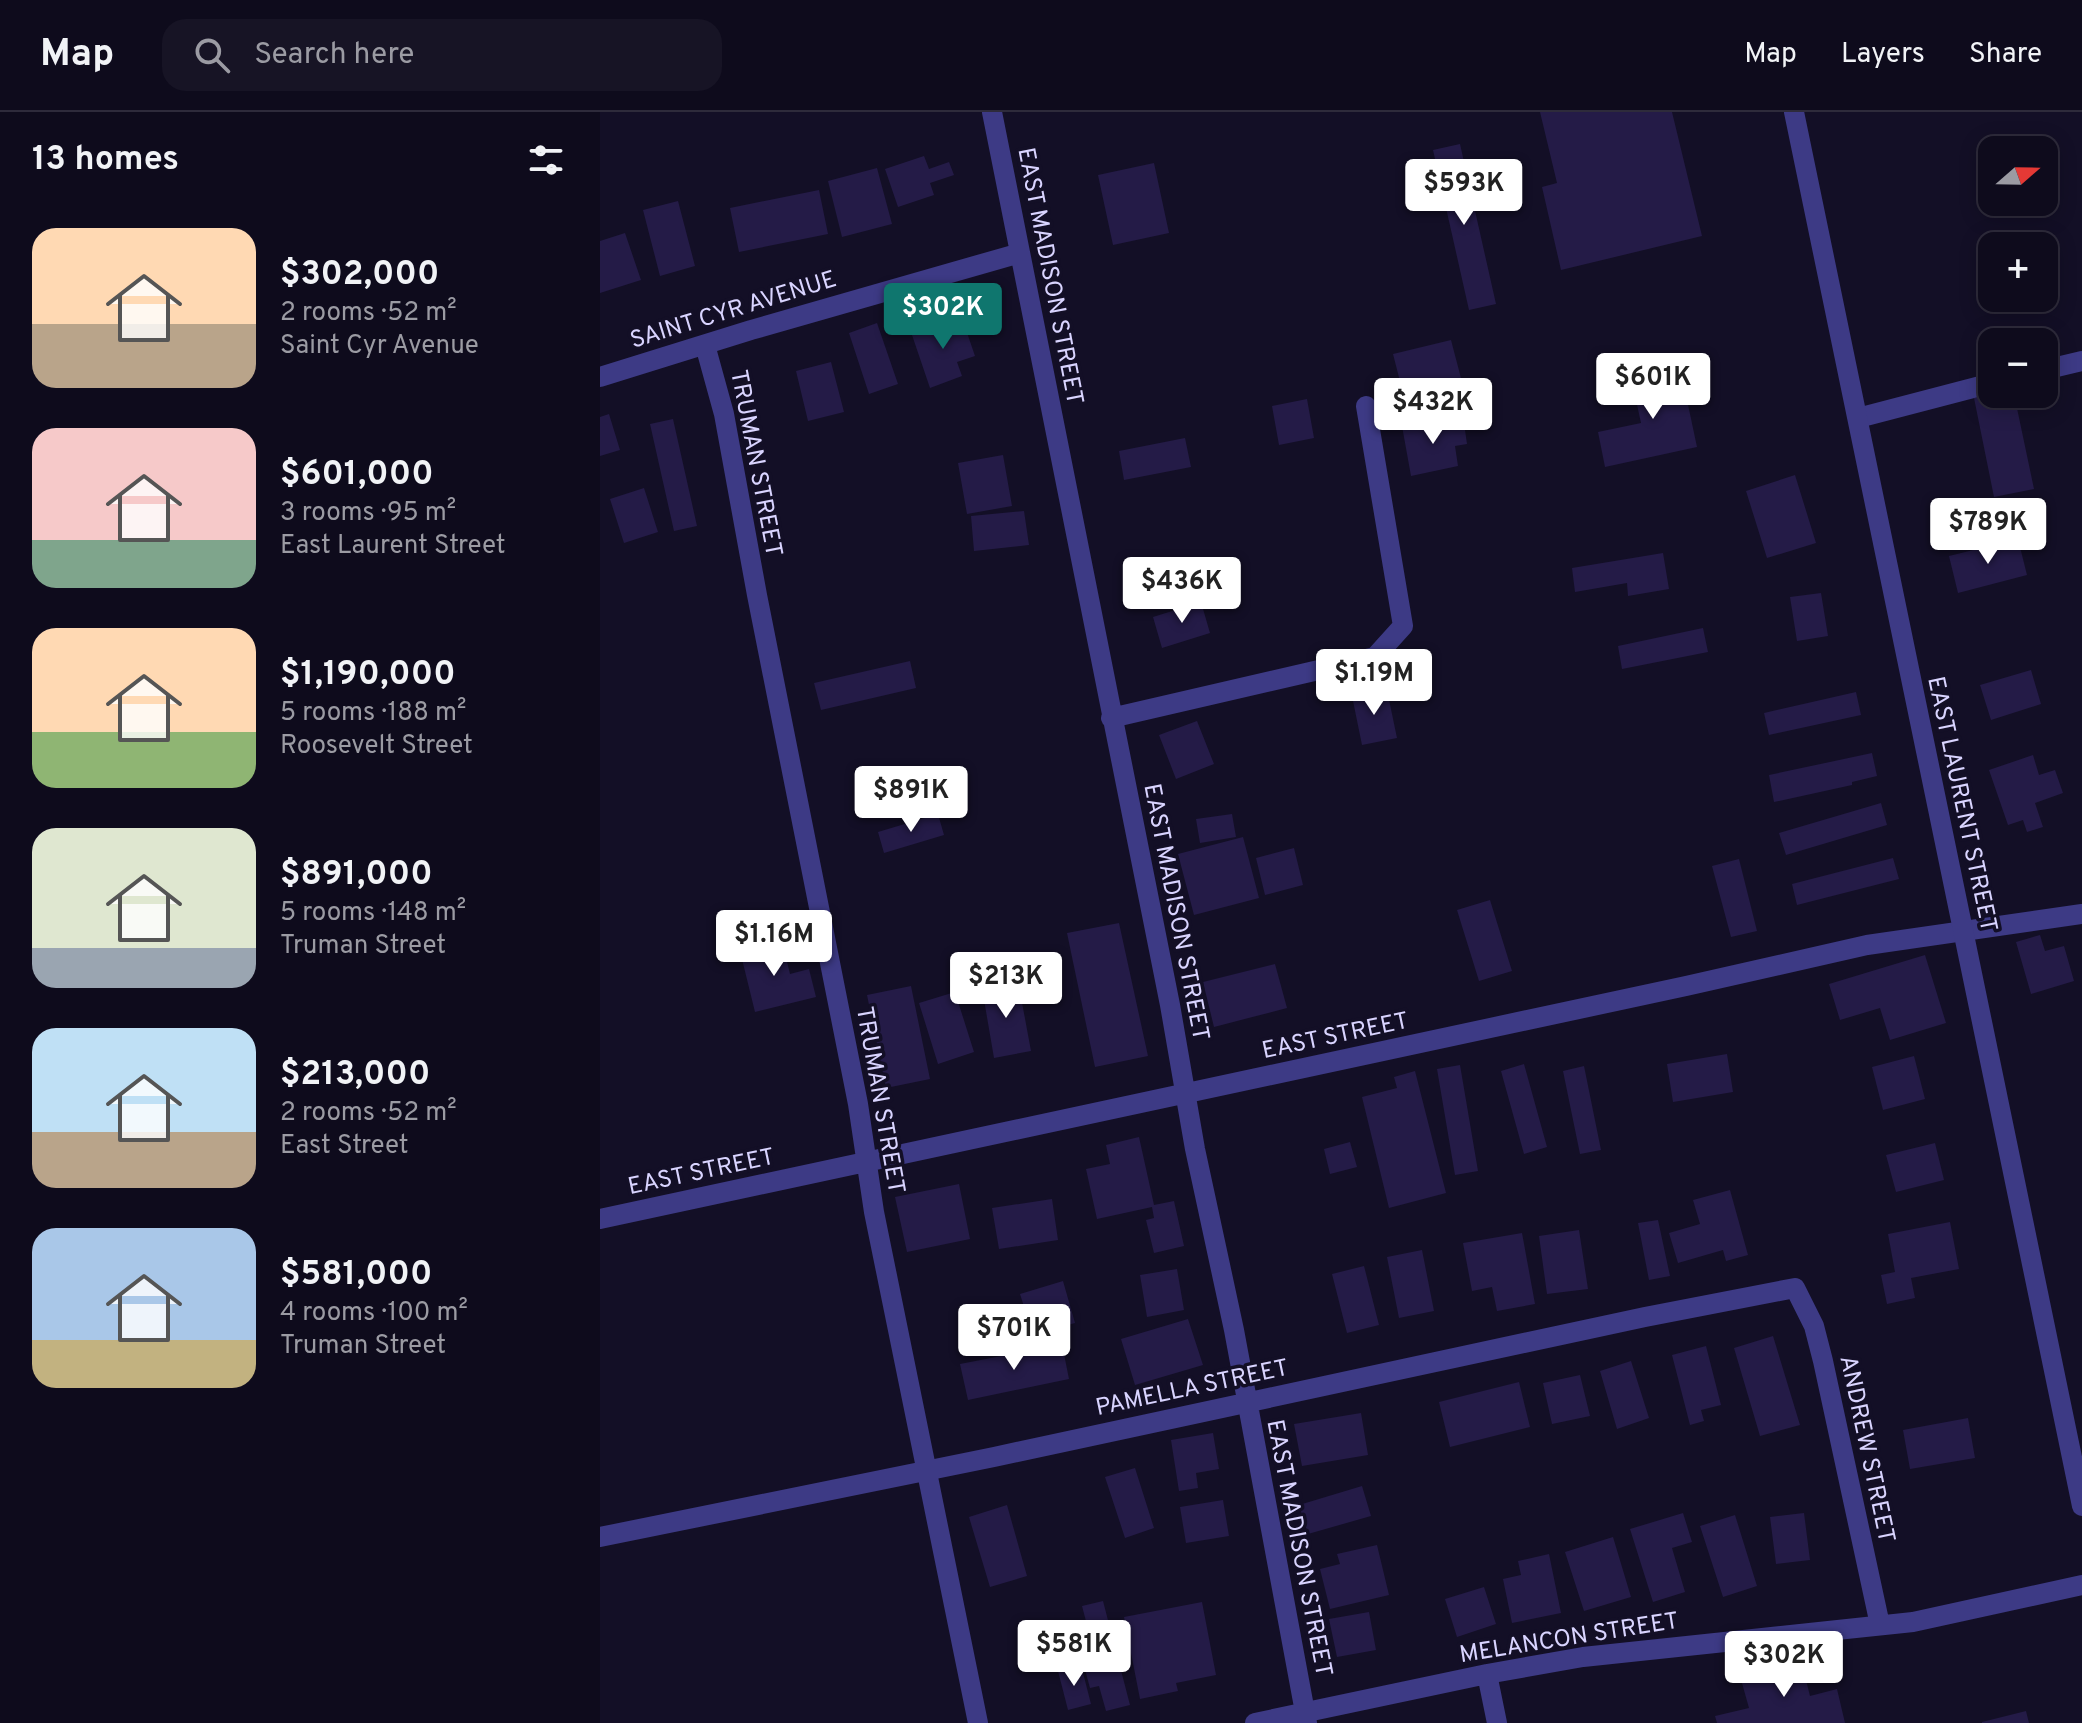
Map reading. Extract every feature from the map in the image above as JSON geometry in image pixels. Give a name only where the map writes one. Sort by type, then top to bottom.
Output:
[{"type":"street","name":"EAST MADISON STREET","points":[[992,112],[1234,1330],[1245,1403],[1306,1718]]},
{"type":"street","name":"EAST LAURENT STREET","points":[[1794,112],[2082,1506]]},
{"type":"street","name":"SAINT CYR AVENUE","points":[[600,377],[1020,253]]},
{"type":"street","name":"TRUMAN STREET","points":[[705,345],[724,414],[868,1160],[874,1212],[978,1723]]},
{"type":"street","points":[[2058,367],[2082,361]]},
{"type":"street","points":[[1858,418],[1978,387]]},
{"type":"street","points":[[1111,718],[1375,657],[1403,626],[1366,406]]},
{"type":"street","name":"EAST STREET","points":[[600,1219],[1867,945],[2082,914]]},
{"type":"street","name":"PAMELLA STREET","points":[[600,1537],[1795,1288]]},
{"type":"street","name":"ANDREW STREET","points":[[1795,1288],[1814,1326],[1823,1361],[1880,1625]]},
{"type":"street","name":"MELANCON STREET","points":[[1255,1723],[1306,1718],[1487,1674],[1583,1657],[1913,1622],[2082,1585]]},
{"type":"street","points":[[1487,1674],[1497,1723]]},
{"type":"building","points":[[1540,112],[1672,112],[1702,236],[1561,270],[1542,187],[1557,183]]},
{"type":"building","points":[[1460,144],[1496,304],[1469,310],[1433,150]]},
{"type":"building","points":[[924,156],[929,169],[949,162],[954,175],[930,183],[934,195],[898,207],[885,169]]},
{"type":"building","points":[[1154,163],[1169,233],[1113,245],[1098,175]]},
{"type":"building","points":[[877,168],[892,224],[842,237],[828,181]]},
{"type":"building","points":[[819,190],[828,234],[739,252],[730,208]]},
{"type":"building","points":[[678,201],[695,266],[660,276],[643,210]]},
{"type":"building","points":[[625,233],[641,280],[600,293],[600,241]]},
{"type":"building","points":[[962,318],[975,356],[957,362],[962,376],[930,388],[912,335]]},
{"type":"building","points":[[877,323],[898,384],[869,394],[849,333]]},
{"type":"building","points":[[1451,340],[1462,382],[1404,397],[1393,354]]},
{"type":"building","points":[[831,362],[844,412],[808,421],[796,371]]},
{"type":"building","points":[[1680,367],[1697,447],[1605,467],[1598,432],[1641,423],[1631,377]]},
{"type":"building","points":[[1978,397],[1978,408],[2017,408],[2034,489],[1994,497],[1974,398]]},
{"type":"building","points":[[1307,399],[1314,438],[1279,445],[1272,406]]},
{"type":"building","points":[[609,414],[620,450],[600,456],[600,417]]},
{"type":"building","points":[[673,419],[697,526],[674,531],[650,424]]},
{"type":"building","points":[[1442,419],[1443,427],[1464,423],[1467,444],[1455,446],[1458,466],[1411,476],[1402,426]]},
{"type":"building","points":[[1185,438],[1191,467],[1124,480],[1119,451]]},
{"type":"building","points":[[1003,455],[1012,506],[967,514],[958,463]]},
{"type":"building","points":[[1795,475],[1816,543],[1767,558],[1746,491]]},
{"type":"building","points":[[644,488],[658,532],[624,543],[610,499]]},
{"type":"building","points":[[1024,511],[1029,545],[974,551],[971,516]]},
{"type":"building","points":[[2018,539],[2027,575],[1958,593],[1949,556]]},
{"type":"building","points":[[1663,553],[1669,589],[1628,596],[1627,583],[1575,592],[1572,568]]},
{"type":"building","points":[[1821,593],[1828,636],[1797,641],[1790,597]]},
{"type":"building","points":[[1201,602],[1210,633],[1162,648],[1153,617]]},
{"type":"building","points":[[1703,628],[1708,652],[1622,669],[1618,646]]},
{"type":"building","points":[[910,661],[916,688],[821,710],[814,683]]},
{"type":"building","points":[[2031,670],[2041,704],[1991,720],[1980,685]]},
{"type":"building","points":[[1387,690],[1397,738],[1362,745],[1352,696]]},
{"type":"building","points":[[1856,692],[1861,715],[1769,735],[1764,713]]},
{"type":"building","points":[[1197,721],[1214,764],[1176,779],[1159,735]]},
{"type":"building","points":[[1872,753],[1877,776],[1852,782],[1852,785],[1774,802],[1769,775]]},
{"type":"building","points":[[2033,755],[2039,775],[2055,770],[2063,793],[2035,803],[2043,827],[2027,832],[2023,820],[2008,825],[1989,770]]},
{"type":"building","points":[[1881,803],[1887,825],[1786,855],[1779,833]]},
{"type":"building","points":[[938,814],[944,835],[884,853],[878,832]]},
{"type":"building","points":[[1232,814],[1236,837],[1200,843],[1196,819]]},
{"type":"building","points":[[1243,837],[1259,898],[1194,915],[1178,854]]},
{"type":"building","points":[[1294,848],[1303,885],[1265,895],[1256,858]]},
{"type":"building","points":[[1893,858],[1899,879],[1797,905],[1792,884]]},
{"type":"building","points":[[1739,859],[1757,931],[1731,937],[1712,866]]},
{"type":"building","points":[[1490,900],[1512,971],[1479,981],[1457,910]]},
{"type":"building","points":[[1119,923],[1148,1056],[1095,1067],[1067,933]]},
{"type":"building","points":[[2040,935],[2045,951],[2064,946],[2074,981],[2031,994],[2016,942]]},
{"type":"building","points":[[782,941],[790,974],[809,969],[816,997],[755,1012],[740,951]]},
{"type":"building","points":[[1925,955],[1946,1023],[1890,1040],[1880,1008],[1840,1020],[1829,984]]},
{"type":"building","points":[[1275,964],[1287,1008],[1214,1027],[1203,982]]},
{"type":"building","points":[[1018,981],[1031,1051],[994,1058],[982,988]]},
{"type":"building","points":[[911,986],[930,1079],[886,1088],[867,995]]},
{"type":"building","points":[[955,992],[974,1052],[938,1064],[919,1003]]},
{"type":"building","points":[[1727,1054],[1733,1092],[1673,1102],[1667,1064]]},
{"type":"building","points":[[1914,1056],[1925,1099],[1883,1110],[1872,1067]]},
{"type":"building","points":[[1524,1064],[1547,1147],[1524,1154],[1501,1071]]},
{"type":"building","points":[[1460,1065],[1478,1171],[1455,1175],[1437,1069]]},
{"type":"building","points":[[1584,1066],[1601,1150],[1580,1154],[1563,1071]]},
{"type":"building","points":[[1415,1071],[1446,1193],[1389,1208],[1362,1097],[1397,1088],[1394,1077]]},
{"type":"building","points":[[1139,1137],[1154,1205],[1174,1201],[1184,1246],[1154,1253],[1146,1220],[1154,1218],[1152,1207],[1097,1219],[1086,1169],[1110,1164],[1106,1145]]},
{"type":"building","points":[[1350,1142],[1357,1167],[1330,1174],[1324,1149]]},
{"type":"building","points":[[1935,1143],[1944,1180],[1896,1192],[1886,1155]]},
{"type":"building","points":[[959,1184],[970,1239],[907,1252],[895,1197]]},
{"type":"building","points":[[1730,1190],[1748,1255],[1726,1261],[1723,1250],[1678,1263],[1669,1233],[1700,1224],[1693,1200]]},
{"type":"building","points":[[1052,1199],[1058,1240],[999,1249],[992,1208]]},
{"type":"building","points":[[1658,1220],[1670,1276],[1649,1280],[1638,1223]]},
{"type":"building","points":[[1950,1222],[1959,1269],[1911,1278],[1915,1298],[1887,1304],[1881,1275],[1895,1272],[1888,1234]]},
{"type":"building","points":[[1579,1230],[1588,1289],[1547,1294],[1539,1236]]},
{"type":"building","points":[[1522,1233],[1535,1304],[1497,1311],[1492,1287],[1472,1291],[1463,1243]]},
{"type":"building","points":[[1422,1250],[1434,1311],[1399,1318],[1387,1257]]},
{"type":"building","points":[[1364,1266],[1379,1325],[1347,1333],[1332,1274]]},
{"type":"building","points":[[1177,1269],[1184,1310],[1147,1317],[1140,1275]]},
{"type":"building","points":[[1063,1281],[1075,1323],[1033,1335],[1020,1294]]},
{"type":"building","points":[[1188,1319],[1203,1365],[1135,1385],[1121,1339]]},
{"type":"building","points":[[1773,1336],[1800,1425],[1760,1436],[1734,1348]]},
{"type":"building","points":[[1062,1344],[1069,1379],[968,1400],[960,1364]]},
{"type":"building","points":[[1706,1346],[1721,1405],[1701,1410],[1704,1421],[1690,1425],[1672,1355]]},
{"type":"building","points":[[1631,1361],[1649,1418],[1617,1429],[1600,1371]]},
{"type":"building","points":[[1580,1375],[1590,1416],[1552,1424],[1543,1383]]},
{"type":"building","points":[[1519,1382],[1530,1427],[1450,1447],[1439,1402]]},
{"type":"building","points":[[1361,1413],[1368,1455],[1302,1466],[1294,1424]]},
{"type":"building","points":[[1968,1418],[1975,1458],[1910,1469],[1903,1430]]},
{"type":"building","points":[[1213,1433],[1219,1469],[1196,1473],[1198,1488],[1179,1491],[1171,1440]]},
{"type":"building","points":[[1135,1468],[1154,1528],[1125,1538],[1105,1477]]},
{"type":"building","points":[[1362,1486],[1371,1516],[1308,1534],[1299,1505]]},
{"type":"building","points":[[1223,1500],[1229,1536],[1186,1543],[1180,1507]]},
{"type":"building","points":[[1007,1505],[1027,1576],[990,1587],[969,1517]]},
{"type":"building","points":[[1683,1513],[1692,1542],[1672,1548],[1685,1592],[1653,1602],[1630,1529]]},
{"type":"building","points":[[1804,1513],[1810,1560],[1776,1564],[1770,1517]]},
{"type":"building","points":[[1735,1515],[1757,1586],[1723,1597],[1700,1526]]},
{"type":"building","points":[[1613,1537],[1631,1597],[1584,1611],[1565,1552]]},
{"type":"building","points":[[1377,1545],[1389,1595],[1330,1609],[1320,1569],[1340,1564],[1337,1554]]},
{"type":"building","points":[[1549,1554],[1561,1613],[1512,1623],[1503,1579],[1521,1575],[1518,1561]]},
{"type":"building","points":[[1484,1587],[1496,1624],[1457,1637],[1445,1599]]},
{"type":"building","points":[[1103,1601],[1130,1705],[1106,1711],[1099,1686],[1090,1688],[1084,1666],[1097,1663],[1082,1606]]},
{"type":"building","points":[[1202,1602],[1216,1675],[1176,1683],[1178,1691],[1140,1699],[1124,1617]]},
{"type":"building","points":[[1369,1612],[1376,1650],[1337,1657],[1329,1619]]},
{"type":"building","points":[[1801,1660],[1810,1696],[1837,1689],[1845,1723],[1717,1723],[1715,1716],[1749,1708],[1740,1676]]},
{"type":"building","points":[[1081,1665],[1091,1704],[1068,1710],[1058,1671]]},
{"type":"building","points":[[2026,1711],[2029,1723],[1982,1723],[1982,1722]]}]
